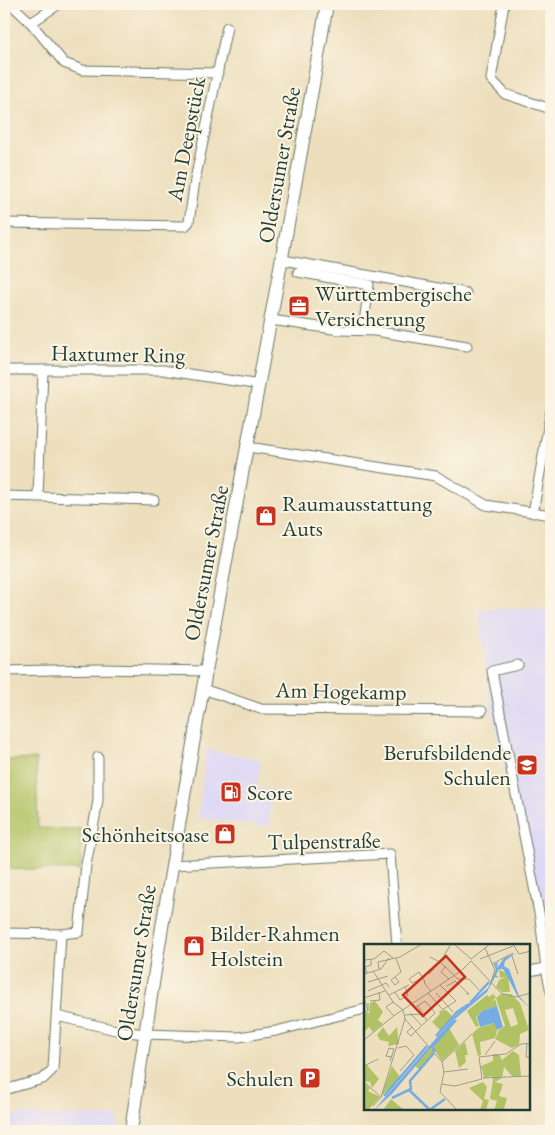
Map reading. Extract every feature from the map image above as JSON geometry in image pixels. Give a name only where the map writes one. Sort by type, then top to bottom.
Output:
[{"type":"main road","name":"Oldersumer Straße","points":[[131,1131],[144,1034],[172,865],[260,385],[327,4]]},
{"type":"street","points":[[11,4],[32,24],[64,63],[82,70],[218,73]]},
{"type":"street","points":[[32,24],[59,4]]},
{"type":"street","points":[[504,4],[491,79],[505,94],[551,108]]},
{"type":"street","name":"Am Deepstück","points":[[4,223],[185,226],[189,222],[195,180],[227,27]]},
{"type":"street","points":[[282,260],[466,293]]},
{"type":"street","points":[[298,272],[368,285],[363,330]]},
{"type":"street","points":[[271,320],[340,330],[363,330],[467,346]]},
{"type":"street","name":"Haxtumer Ring","points":[[4,370],[163,370],[260,385]]},
{"type":"street","points":[[38,497],[43,371]]},
{"type":"street","points":[[533,513],[551,410]]},
{"type":"street","points":[[248,447],[436,476],[486,505],[551,515]]},
{"type":"street","points":[[4,496],[154,500]]},
{"type":"street","points":[[518,665],[492,671],[540,918],[551,992]]},
{"type":"street","points":[[4,671],[101,669],[207,671]]},
{"type":"street","name":"Am Hogekamp","points":[[203,689],[261,709],[482,711]]},
{"type":"street","points":[[4,933],[61,934],[79,932],[86,865],[98,801],[98,757]]},
{"type":"street","name":"Tulpenstraße","points":[[172,865],[390,854],[397,944]]},
{"type":"street","points":[[4,1090],[43,1079],[53,1070],[61,934]]},
{"type":"street","points":[[530,971],[546,968]]},
{"type":"street","points":[[56,1016],[144,1034],[239,1037],[276,1031],[364,1009]]},
{"type":"shaded area","name":"Berufsbildende Schulen","points":[[551,608],[551,928],[516,820],[492,710],[478,609]]},
{"type":"shaded area","points":[[206,749],[261,760],[257,788],[273,790],[268,827],[198,818]]},
{"type":"shaded area","points":[[4,1115],[117,1116],[117,1131],[4,1131]]},
{"type":"green space","points":[[36,759],[38,828],[81,829],[81,870],[4,869],[4,760]]},
{"type":"place","name":"Württembergische Versicherung","points":[[299,306]]},
{"type":"place","name":"Raumausstattung Auts","points":[[266,516]]},
{"type":"place","name":"Berufsbildende Schulen","points":[[527,765]]},
{"type":"place","name":"Score","points":[[231,792]]},
{"type":"place","name":"Schönheitsoase","points":[[225,834]]},
{"type":"place","name":"Bilder-Rahmen Holstein","points":[[194,946]]},
{"type":"place","name":"Schulen","points":[[310,1078]]}]
